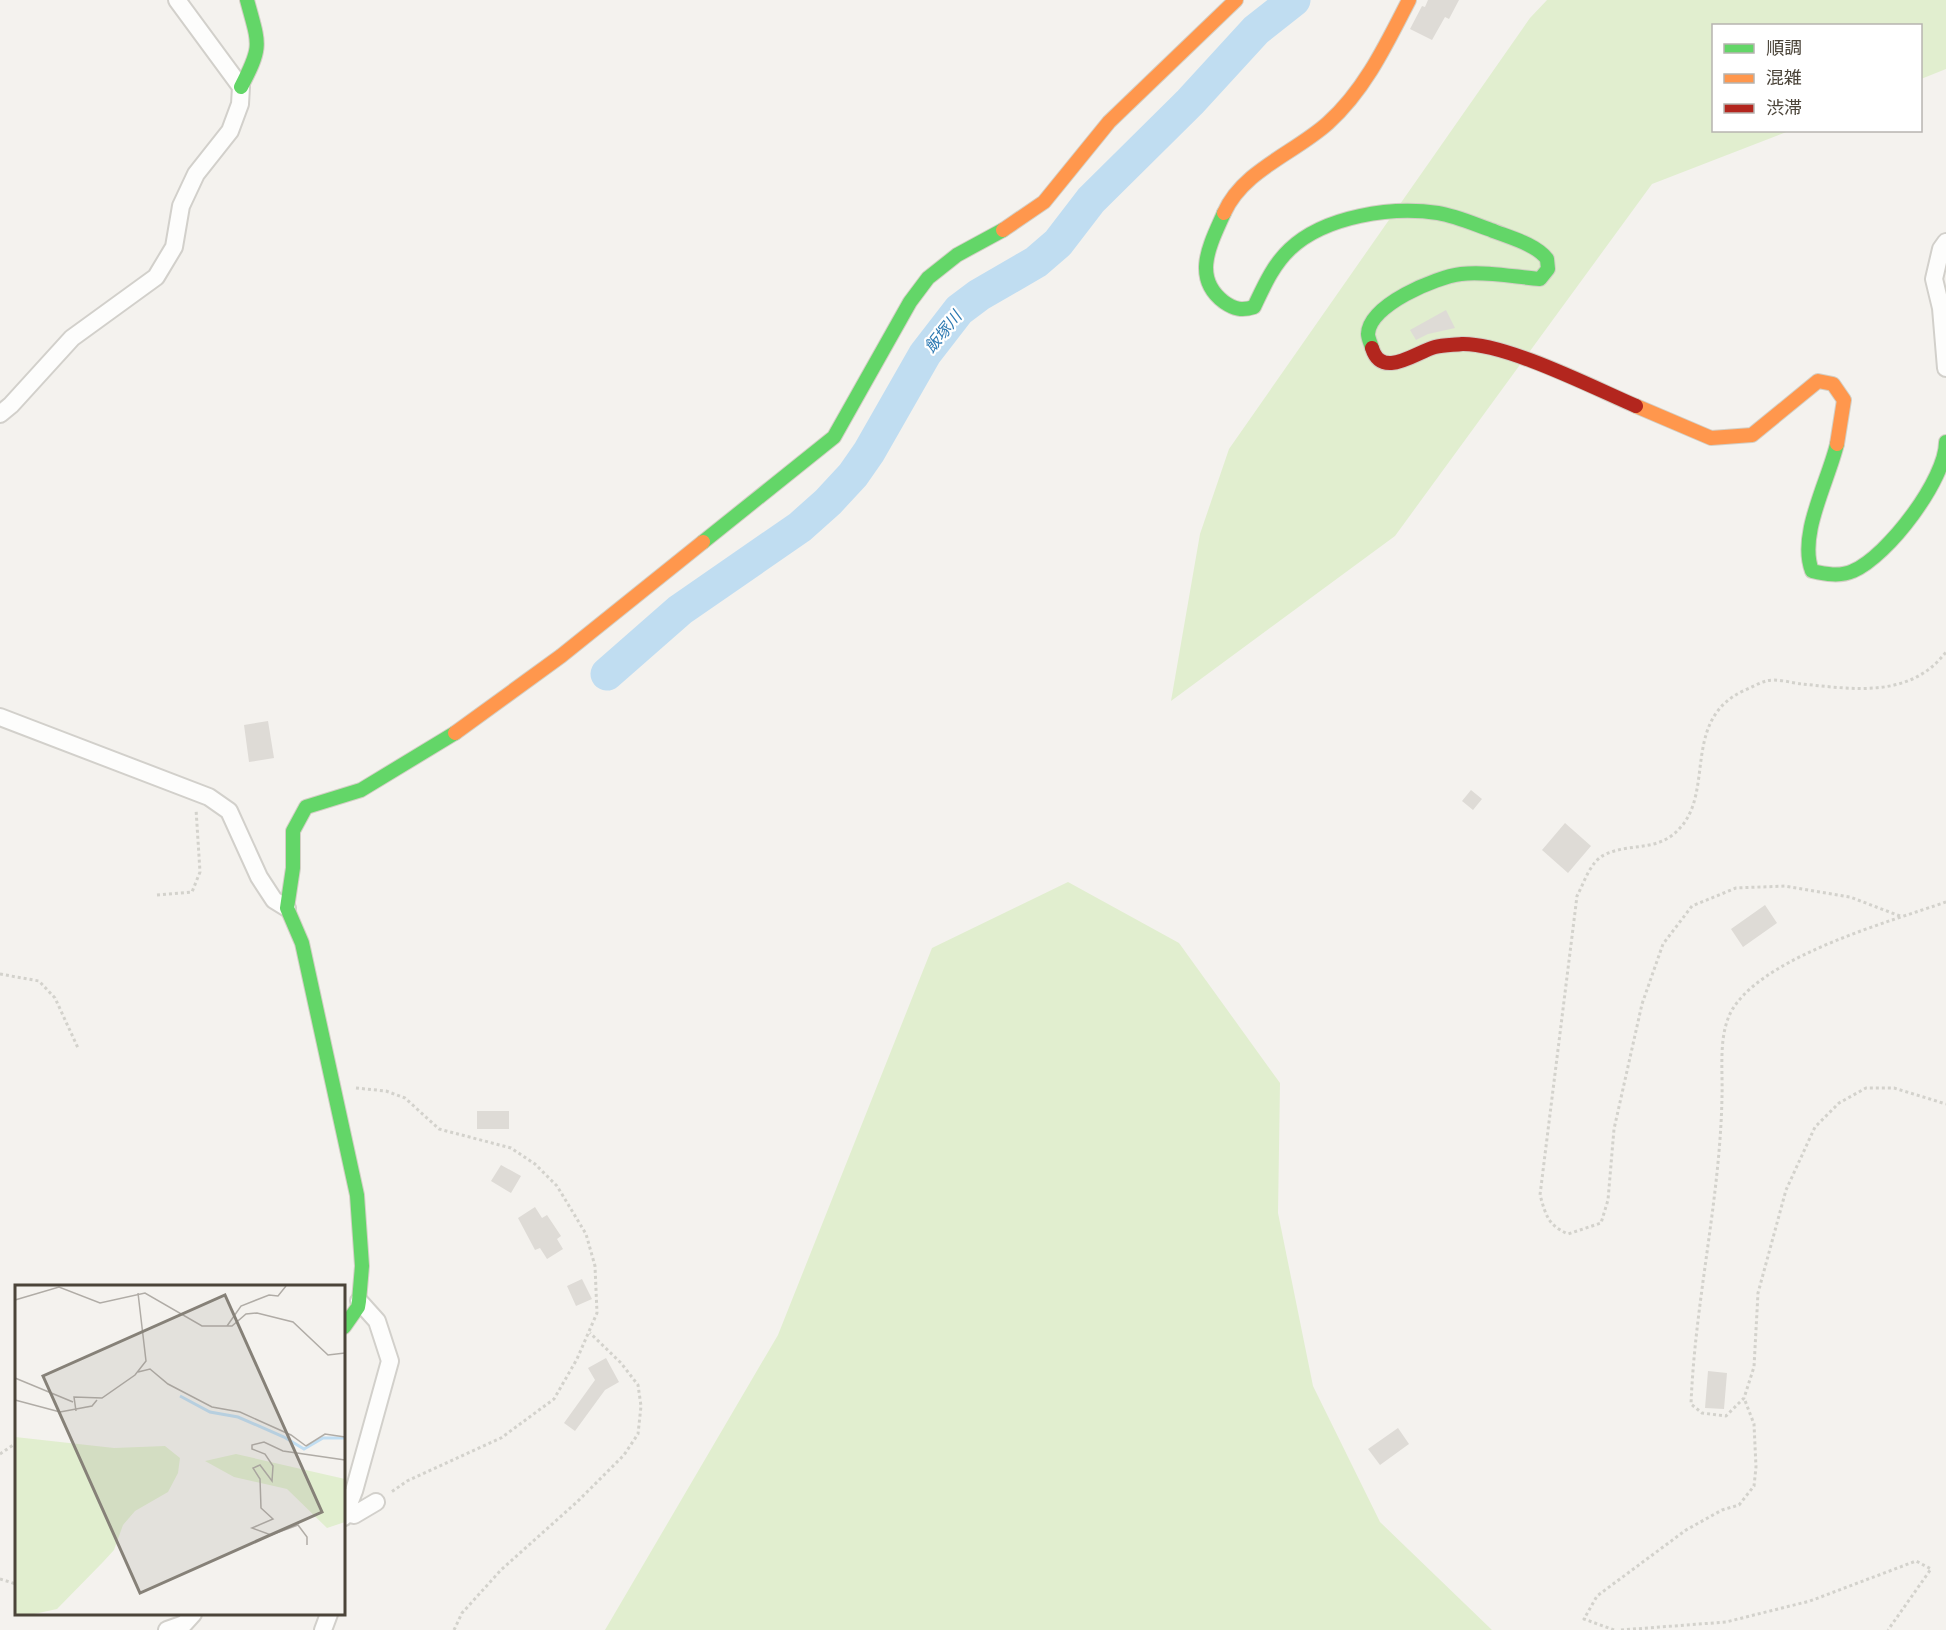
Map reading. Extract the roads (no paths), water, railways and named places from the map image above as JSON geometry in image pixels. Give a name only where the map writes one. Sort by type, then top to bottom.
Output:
[{"type":"street","points":[[177,0],[241,87]]},
{"type":"street","points":[[0,414],[72,338],[156,277],[174,247],[181,206],[196,174],[230,131],[240,104],[241,87],[258,54],[257,36],[247,0]]},
{"type":"street","points":[[345,1326],[358,1307],[359,1301],[362,1266],[357,1195],[302,943],[287,908],[293,868],[292,831],[306,807],[361,789],[474,721],[561,656],[834,436],[910,302],[928,278],[957,255],[1021,220],[1044,202],[1109,122],[1236,0]]},
{"type":"street","points":[[1409,0],[1380,56],[1362,83],[1328,123],[1255,175],[1230,200],[1207,252],[1206,276],[1212,293],[1232,308],[1244,310],[1254,307],[1274,266],[1297,243],[1322,227],[1373,215],[1439,213],[1513,238],[1545,257],[1549,266],[1548,272],[1540,279],[1461,274],[1427,284],[1386,305],[1371,323],[1368,335],[1374,354],[1387,363],[1404,362],[1434,347],[1465,344],[1495,350],[1537,364],[1711,438],[1752,435],[1818,381],[1833,384],[1844,400],[1843,417],[1834,457],[1811,528],[1806,556],[1812,571],[1828,575],[1855,570],[1884,547],[1922,501],[1945,458],[1946,442]]},
{"type":"street","points":[[1946,242],[1941,249],[1934,279],[1941,308],[1946,368]]},
{"type":"street","points":[[0,717],[66,740],[208,797],[229,811],[259,876],[274,900],[287,908]]},
{"type":"street","points":[[345,1512],[390,1361],[377,1321],[359,1301]]},
{"type":"street","points":[[345,1515],[354,1515],[376,1502]]},
{"type":"street","points":[[167,1630],[184,1623],[192,1615]]},
{"type":"street","points":[[323,1630],[329,1615]]},
{"type":"waterway","name":"飯塚川","points":[[607,674],[680,610],[800,527],[828,502],[853,475],[869,452],[925,354],[959,310],[979,295],[1036,262],[1058,243],[1091,200],[1190,102],[1256,30],[1294,0]]}]
